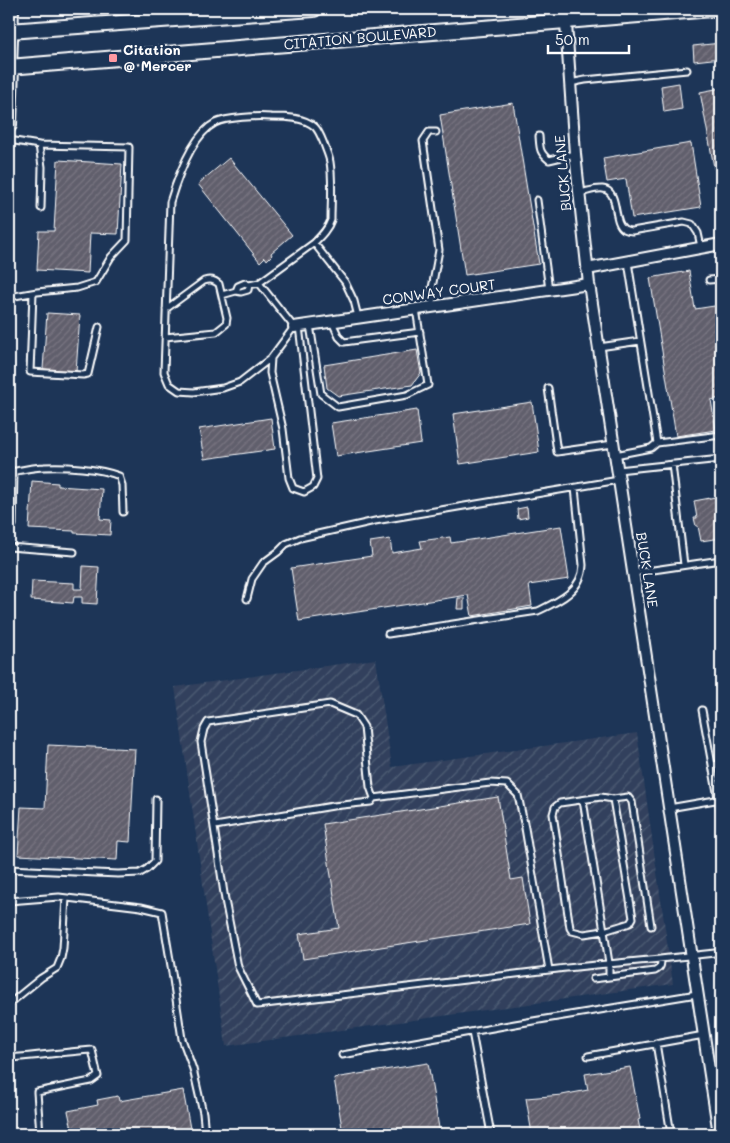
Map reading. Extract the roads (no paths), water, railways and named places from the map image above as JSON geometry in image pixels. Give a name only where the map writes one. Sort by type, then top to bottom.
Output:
[{"type":"main road","points":[[11,31],[314,9]]},
{"type":"main road","name":"CITATION BOULEVARD","points":[[10,67],[565,15],[712,9]]},
{"type":"main road","points":[[9,125],[10,67]]},
{"type":"street","points":[[10,67],[13,9]]},
{"type":"street","name":"BUCK LANE","points":[[565,15],[575,154],[589,284],[719,1134]]},
{"type":"street","points":[[587,269],[721,244]]},
{"type":"street","name":"CONWAY COURT","points":[[297,327],[589,284]]},
{"type":"lane","points":[[570,83],[686,70]]},
{"type":"lane","points":[[222,295],[236,290],[238,286],[245,283],[249,285],[259,283],[314,243],[329,225],[331,220],[330,161],[316,128],[307,122],[292,118],[268,116],[224,120],[213,124],[202,134],[186,157],[170,202],[164,372],[169,384],[179,391],[194,392],[223,388],[240,382],[271,358],[297,327]]},
{"type":"lane","points":[[433,307],[432,288],[439,250],[423,141],[429,132],[436,132]]},
{"type":"lane","points":[[539,136],[540,151],[549,160],[575,154]]},
{"type":"lane","points":[[9,140],[39,145],[129,147],[126,240],[111,257],[96,282],[77,288],[9,297]]},
{"type":"lane","points":[[39,145],[42,167],[41,208]]},
{"type":"lane","points":[[579,193],[602,189],[607,191],[613,197],[619,222],[625,230],[632,231],[684,222],[692,224],[698,233],[701,248]]},
{"type":"lane","points":[[537,200],[549,290]]},
{"type":"lane","points":[[314,243],[344,282],[354,301],[358,318]]},
{"type":"lane","points":[[628,261],[657,443]]},
{"type":"lane","points":[[709,280],[721,279]]},
{"type":"lane","points":[[165,337],[216,332],[226,324],[228,318],[220,284],[209,280],[195,287],[166,309]]},
{"type":"lane","points":[[259,283],[297,327],[317,479],[313,487],[304,492],[293,488],[289,478],[283,429],[270,373],[271,358]]},
{"type":"lane","points":[[33,293],[30,372],[88,374],[99,327]]},
{"type":"lane","points":[[310,325],[321,394],[338,406],[407,396],[428,385],[416,309]]},
{"type":"lane","points":[[332,322],[339,337],[344,342],[420,332]]},
{"type":"lane","points":[[599,347],[640,341]]},
{"type":"lane","points":[[548,388],[557,452],[614,443]]},
{"type":"lane","points":[[615,454],[651,448],[657,443],[721,435]]},
{"type":"lane","points":[[247,599],[252,580],[263,563],[286,544],[300,538],[375,521],[575,488],[619,475],[672,464],[721,458]]},
{"type":"lane","points":[[672,464],[684,565]]},
{"type":"lane","points":[[13,525],[11,472],[43,467],[90,469],[118,476],[122,485],[124,512]]},
{"type":"lane","points":[[388,634],[538,611],[568,594],[577,585],[582,575],[583,565],[575,488]]},
{"type":"lane","points":[[9,547],[74,552]]},
{"type":"lane","points":[[634,573],[721,560]]},
{"type":"lane","points":[[374,798],[370,787],[364,728],[356,715],[330,704],[208,722],[204,729],[201,742],[225,900],[238,967],[257,1005],[609,963],[721,952]]},
{"type":"lane","points":[[702,710],[720,799],[721,814]]},
{"type":"lane","points":[[9,757],[9,786]]},
{"type":"lane","points":[[712,765],[721,764]]},
{"type":"lane","points":[[215,826],[333,806],[371,802],[374,798],[490,783],[507,784],[518,795],[549,970]]},
{"type":"lane","points":[[613,799],[633,918],[630,923],[604,931],[584,934],[572,931],[570,928],[553,814],[555,807],[560,803],[601,797],[613,799],[628,797],[632,802],[651,926]]},
{"type":"lane","points":[[9,870],[118,874],[140,873],[155,861],[156,799]]},
{"type":"lane","points":[[669,808],[720,799]]},
{"type":"lane","points":[[583,800],[609,963],[609,977]]},
{"type":"lane","points":[[9,902],[59,897],[141,907],[162,912],[182,1039],[193,1069],[203,1113],[205,1134]]},
{"type":"lane","points":[[9,1004],[41,978],[57,968],[63,948],[66,898]]},
{"type":"lane","points":[[593,979],[655,971],[661,966],[661,959]]},
{"type":"lane","points":[[342,1055],[698,994]]},
{"type":"lane","points":[[472,1032],[491,1134]]},
{"type":"lane","points":[[588,1056],[704,1034]]},
{"type":"lane","points":[[656,1043],[671,1134]]},
{"type":"lane","points":[[9,1058],[92,1050],[98,1076],[91,1081],[38,1092],[40,1134]]},
{"type":"place","name":"Citation @ Mercer","points":[[113,58]]}]
